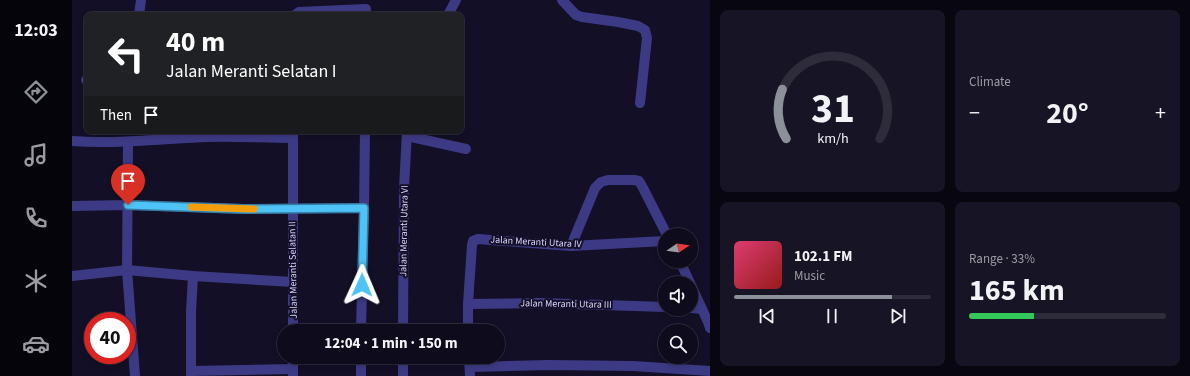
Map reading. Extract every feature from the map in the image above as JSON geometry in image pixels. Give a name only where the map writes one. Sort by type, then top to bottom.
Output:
[{"type":"street","points":[[139,12],[141,0]]},
{"type":"street","points":[[450,12],[456,0]]},
{"type":"street","points":[[562,0],[576,14],[582,17],[638,26],[645,30],[647,38],[640,103]]},
{"type":"street","points":[[299,12],[366,8]]},
{"type":"street","points":[[72,141],[128,142],[210,134],[293,134]]},
{"type":"street","name":"Jalan Meranti Selatan II","points":[[293,134],[293,324]]},
{"type":"street","points":[[361,324],[365,134]]},
{"type":"street","name":"Jalan Meranti Utara VI","points":[[403,324],[404,188],[407,134]]},
{"type":"street","points":[[411,134],[466,149]]},
{"type":"street","points":[[128,142],[127,270],[135,376]]},
{"type":"street","points":[[571,246],[595,188],[601,182],[608,180],[639,181],[663,228]]},
{"type":"street","points":[[72,206],[128,205],[244,209],[364,208]]},
{"type":"street","name":"Jalan Meranti Utara IV","points":[[468,304],[472,245],[473,241],[478,239],[571,246],[658,241]]},
{"type":"street","points":[[72,276],[127,270],[193,276],[293,282]]},
{"type":"street","points":[[193,276],[191,312],[191,374],[293,372]]},
{"type":"street","points":[[698,301],[710,328]]},
{"type":"street","name":"Jalan Meranti Utara III","points":[[468,304],[542,303],[658,307]]},
{"type":"street","points":[[468,304],[468,324]]},
{"type":"street","points":[[698,309],[702,309]]},
{"type":"street","points":[[361,364],[361,376]]},
{"type":"street","points":[[403,364],[403,376]]},
{"type":"street","points":[[470,367],[549,365],[633,366],[710,370]]},
{"type":"slow traffic","points":[[191,207],[254,209]]},
{"type":"route","points":[[128,205],[244,209],[364,208],[362,285]]}]
